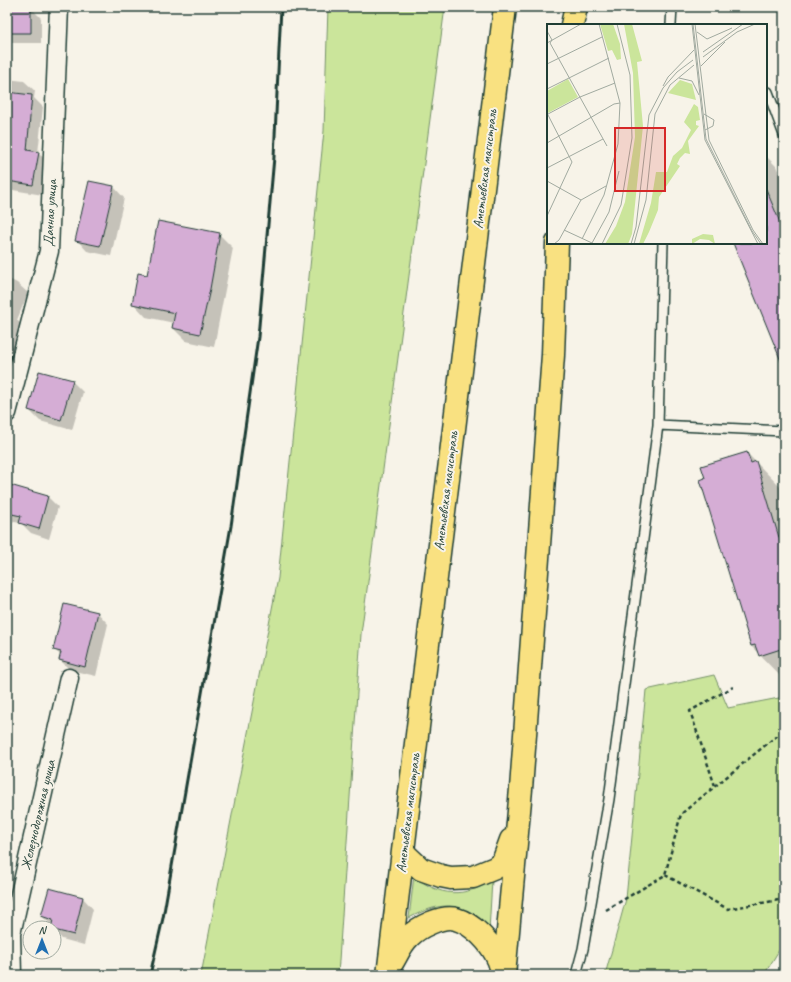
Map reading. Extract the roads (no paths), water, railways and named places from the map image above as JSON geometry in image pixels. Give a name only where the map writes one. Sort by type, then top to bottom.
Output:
[{"type":"main road","name":"Аметьевская магистраль","points":[[388,973],[505,7]]},
{"type":"main road","points":[[572,24],[576,7]]},
{"type":"main road","points":[[503,975],[518,820],[553,355],[557,244]]},
{"type":"main road","points":[[403,852],[422,869],[446,877],[473,877],[495,868],[503,862],[518,820]]},
{"type":"main road","points":[[388,973],[408,937],[424,925],[455,919],[466,924],[478,933],[498,959],[503,975]]},
{"type":"street","name":"Дачная улица","points":[[7,413],[49,251],[59,7]]},
{"type":"street","name":"Железнодорожная улица","points":[[12,975],[11,934],[68,678]]},
{"type":"lane","points":[[671,24],[672,7]]},
{"type":"lane","points":[[767,92],[784,135]]},
{"type":"lane","points":[[576,975],[583,949],[609,799],[658,425],[663,244]]},
{"type":"lane","points":[[658,425],[784,431]]},
{"type":"railway","points":[[150,975],[163,918],[231,526],[258,337],[274,157],[281,7]]}]
